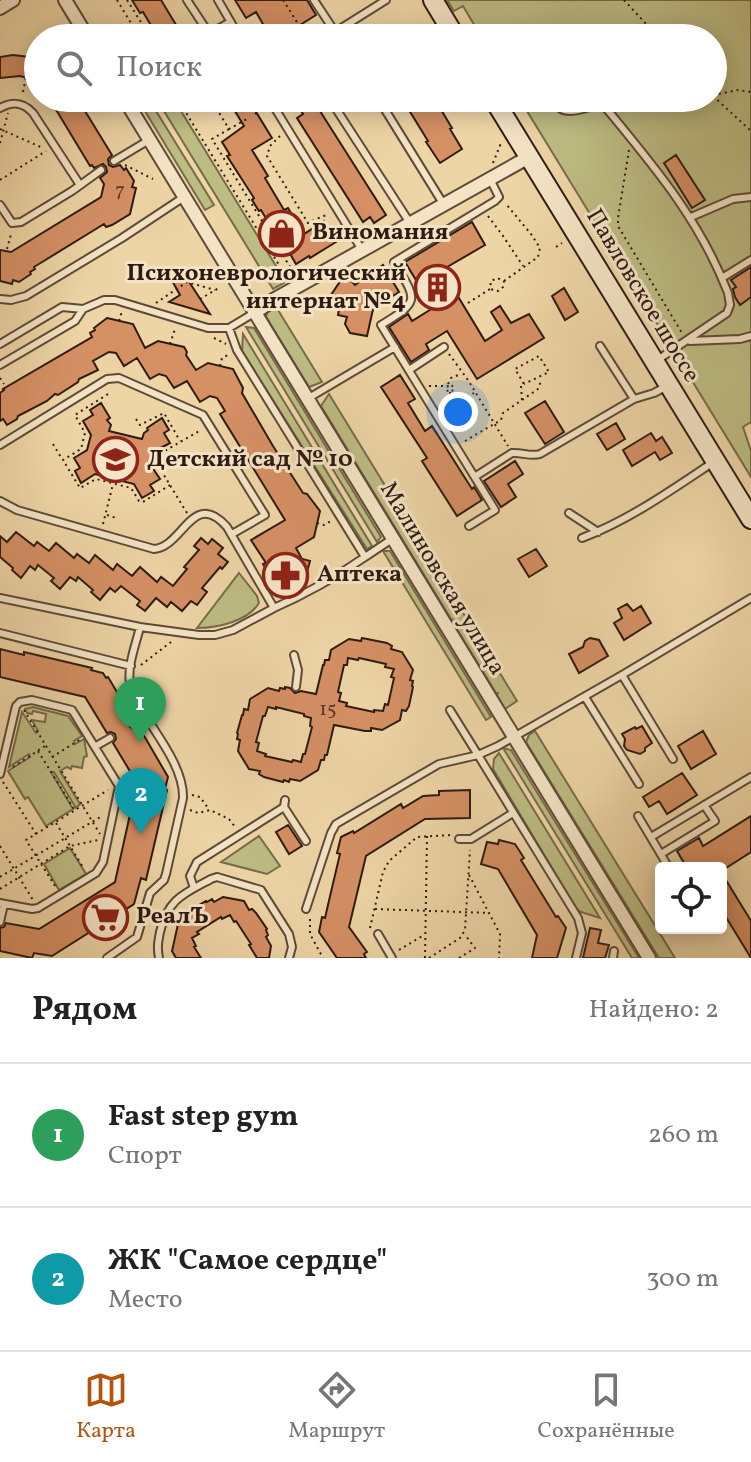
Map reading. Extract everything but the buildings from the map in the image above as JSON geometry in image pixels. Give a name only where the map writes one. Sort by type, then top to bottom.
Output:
[{"type":"main road","points":[[433,0],[448,24]]},
{"type":"main road","name":"Павловское шоссе","points":[[502,112],[751,519]]},
{"type":"street","points":[[65,0],[80,24]]},
{"type":"street","name":"Малиновская улица","points":[[132,112],[649,958]]},
{"type":"street","points":[[254,313],[444,205],[491,172],[529,157]]},
{"type":"lane","points":[[187,0],[204,24]]},
{"type":"lane","points":[[218,0],[230,22],[226,24]]},
{"type":"lane","points":[[314,0],[330,24]]},
{"type":"lane","points":[[348,24],[386,0]]},
{"type":"lane","points":[[0,108],[8,104],[24,105]]},
{"type":"lane","points":[[32,112],[80,185]]},
{"type":"lane","points":[[277,112],[362,250]]},
{"type":"lane","points":[[338,112],[410,223]]},
{"type":"lane","points":[[388,112],[444,205]]},
{"type":"lane","points":[[612,112],[691,217],[728,293],[730,305],[727,313],[654,362]]},
{"type":"lane","points":[[116,160],[149,140]]},
{"type":"lane","points":[[0,205],[12,223],[21,222],[101,170]]},
{"type":"lane","points":[[469,526],[495,510],[381,325],[411,304],[409,288],[394,262],[499,197],[491,172]]},
{"type":"lane","points":[[0,299],[26,296],[184,197]]},
{"type":"lane","points":[[691,217],[733,199],[751,197]]},
{"type":"lane","points":[[722,278],[751,260]]},
{"type":"lane","points":[[0,344],[62,307],[83,309],[104,300],[115,300],[208,328],[229,328],[254,313]]},
{"type":"lane","points":[[0,365],[75,321],[83,309]]},
{"type":"lane","points":[[229,328],[237,350],[365,557]]},
{"type":"lane","points":[[687,341],[751,336]]},
{"type":"lane","points":[[600,346],[634,399]]},
{"type":"lane","points":[[307,399],[395,347]]},
{"type":"lane","points":[[409,370],[444,347]]},
{"type":"lane","points":[[0,445],[107,379],[119,378],[203,415],[265,515],[232,534]]},
{"type":"lane","points":[[476,476],[512,453],[540,454],[634,399],[668,385]]},
{"type":"lane","points":[[582,538],[613,526],[715,461]]},
{"type":"lane","points":[[0,501],[17,510],[160,549],[192,519],[201,514],[210,514],[219,518],[232,534],[274,608]]},
{"type":"lane","points":[[569,513],[598,532]]},
{"type":"lane","points":[[0,598],[140,627],[181,634],[215,635],[241,626],[304,595],[392,539]]},
{"type":"lane","points":[[306,909],[336,824],[439,764],[478,755],[513,737],[751,598]]},
{"type":"lane","points":[[107,958],[137,937],[150,893],[164,880],[183,792],[179,773],[130,687],[140,627]]},
{"type":"lane","points":[[0,633],[134,667]]},
{"type":"lane","points":[[294,655],[298,670],[296,687]]},
{"type":"lane","points":[[622,675],[673,759]]},
{"type":"lane","points":[[585,697],[639,784]]},
{"type":"lane","points":[[0,773],[16,706],[32,700],[68,707],[76,714],[119,783],[103,862],[96,873],[38,908],[2,903],[0,922]]},
{"type":"lane","points":[[450,710],[578,918],[582,933],[576,958]]},
{"type":"lane","points":[[134,723],[145,716]]},
{"type":"lane","points":[[96,746],[110,738]]},
{"type":"lane","points":[[651,837],[751,777]]},
{"type":"lane","points":[[194,888],[190,876],[197,862],[284,804],[306,841]]},
{"type":"lane","points":[[661,854],[715,821],[704,805]]},
{"type":"lane","points":[[459,839],[471,839],[513,813]]},
{"type":"lane","points":[[638,816],[666,862]]},
{"type":"lane","points":[[159,958],[157,945],[167,912],[174,901],[217,877],[261,890],[289,934],[292,947],[289,958]]},
{"type":"lane","points":[[374,933],[392,957]]},
{"type":"path","points":[[117,0],[132,24]]},
{"type":"path","points":[[127,0],[142,24]]},
{"type":"path","points":[[283,0],[298,24]]},
{"type":"path","points":[[624,0],[646,24]]},
{"type":"path","points":[[23,92],[24,87]]},
{"type":"path","points":[[727,93],[751,92]]},
{"type":"path","points":[[0,143],[8,104]]},
{"type":"path","points":[[727,109],[751,131]]},
{"type":"path","points":[[186,112],[290,282]]},
{"type":"path","points":[[219,112],[229,129]]},
{"type":"path","points":[[205,144],[247,119]]},
{"type":"path","points":[[0,180],[48,150],[2,129]]},
{"type":"path","points":[[280,130],[280,137],[270,146],[267,156],[308,223],[323,216],[333,217]]},
{"type":"path","points":[[629,136],[628,165],[618,226],[687,341]]},
{"type":"path","points":[[212,139],[293,271]]},
{"type":"path","points":[[491,172],[501,142]]},
{"type":"path","points":[[116,160],[153,179]]},
{"type":"path","points":[[468,303],[490,289],[498,291],[504,281],[540,253],[538,243],[499,197]]},
{"type":"path","points":[[482,209],[523,267]]},
{"type":"path","points":[[7,249],[11,233]]},
{"type":"path","points":[[556,247],[562,243]]},
{"type":"path","points":[[540,253],[545,254]]},
{"type":"path","points":[[181,269],[187,282]]},
{"type":"path","points":[[490,289],[491,281],[497,278],[504,281]]},
{"type":"path","points":[[147,310],[187,282],[217,289],[200,299]]},
{"type":"path","points":[[117,308],[122,310],[119,321]]},
{"type":"path","points":[[170,344],[176,326]]},
{"type":"path","points":[[215,338],[237,350]]},
{"type":"path","points":[[444,347],[512,453]]},
{"type":"path","points":[[220,366],[222,358],[237,350]]},
{"type":"path","points":[[522,400],[521,386],[549,372],[539,356],[515,369],[524,384]]},
{"type":"path","points":[[448,386],[451,378],[461,373]]},
{"type":"path","points":[[0,378],[4,384]]},
{"type":"path","points":[[457,446],[502,419],[503,413],[538,389],[541,381]]},
{"type":"path","points":[[419,386],[452,385],[454,388],[450,392],[454,415],[465,410],[469,396],[475,392]]},
{"type":"path","points":[[63,460],[81,449],[85,433],[75,415],[108,394]]},
{"type":"path","points":[[136,419],[140,425],[164,413],[181,442]]},
{"type":"path","points":[[188,513],[159,467],[163,452],[203,428]]},
{"type":"path","points":[[53,444],[80,488],[96,479],[131,488],[143,502],[170,485]]},
{"type":"path","points":[[101,534],[113,484]]},
{"type":"path","points":[[105,515],[116,518]]},
{"type":"path","points":[[317,523],[324,525],[340,516]]},
{"type":"path","points":[[134,667],[139,667],[177,637]]},
{"type":"path","points":[[0,889],[70,846],[103,839],[20,702]]},
{"type":"path","points":[[52,757],[88,734]]},
{"type":"path","points":[[36,834],[0,773],[46,746]]},
{"type":"path","points":[[38,751],[75,810]]},
{"type":"path","points":[[60,895],[26,840],[119,783]]},
{"type":"path","points":[[183,792],[200,797],[210,810],[229,819]]},
{"type":"path","points":[[0,877],[115,808]]},
{"type":"path","points":[[181,808],[198,813],[210,810]]},
{"type":"path","points":[[55,822],[89,877]]},
{"type":"path","points":[[374,933],[374,909],[385,866],[413,838],[456,835],[459,839]]},
{"type":"path","points":[[427,836],[427,958],[464,934]]},
{"type":"path","points":[[459,958],[475,948],[464,934],[471,839]]},
{"type":"path","points":[[0,846],[38,908]]},
{"type":"path","points":[[469,875],[500,934],[499,958]]},
{"type":"path","points":[[306,909],[311,917],[312,940],[323,958]]},
{"type":"path","points":[[374,909],[490,913]]},
{"type":"path","points":[[392,957],[425,934]]},
{"type":"shaded area","points":[[447,0],[751,0],[751,422],[743,427],[751,451],[751,477],[528,112],[727,112],[727,24],[474,24],[463,6],[454,11]]},
{"type":"shaded area","points":[[146,112],[157,112],[214,205],[205,210]]},
{"type":"shaded area","points":[[165,112],[182,112],[284,279],[284,283],[273,289]]},
{"type":"shaded area","points":[[275,305],[322,382],[309,387],[266,317],[268,309]]},
{"type":"shaded area","points":[[246,327],[254,328],[381,537],[377,542]]},
{"type":"shaded area","points":[[243,334],[372,546],[367,549],[242,351]]},
{"type":"shaded area","points":[[329,394],[517,701],[505,709],[321,406]]},
{"type":"shaded area","points":[[383,551],[390,551],[491,717],[486,720]]},
{"type":"shaded area","points":[[239,573],[259,603],[248,614],[232,622],[197,628]]},
{"type":"shaded area","points":[[33,707],[68,716],[82,736],[74,741],[75,744],[84,739],[87,756],[82,768],[72,766],[60,771],[80,804],[76,808],[54,772],[51,772],[73,809],[46,826],[8,771],[30,757],[29,754],[9,767],[22,712],[36,733],[38,731],[32,720],[45,722],[46,714],[27,713],[25,709]]},
{"type":"shaded area","points":[[535,731],[655,926],[655,934],[660,934],[675,958],[659,958],[526,742]]},
{"type":"shaded area","points":[[503,748],[511,750],[639,958],[632,958]]},
{"type":"shaded area","points":[[499,753],[600,918],[577,910],[493,769],[494,759]]},
{"type":"shaded area","points":[[259,836],[280,866],[267,874],[221,862]]},
{"type":"shaded area","points":[[70,848],[86,874],[59,890],[44,864]]},
{"type":"place","name":"Виномания","points":[[281,233]]},
{"type":"place","name":"Психоневрологический интернат №4","points":[[437,288]]},
{"type":"place","name":"Детский сад № 10","points":[[116,460]]},
{"type":"place","name":"Аптека","points":[[286,575]]},
{"type":"place","name":"Fast step gym","points":[[140,743]]},
{"type":"place","name":"ЖК \"Самое сердце\"","points":[[141,834]]},
{"type":"place","name":"РеалЪ","points":[[105,917]]}]
